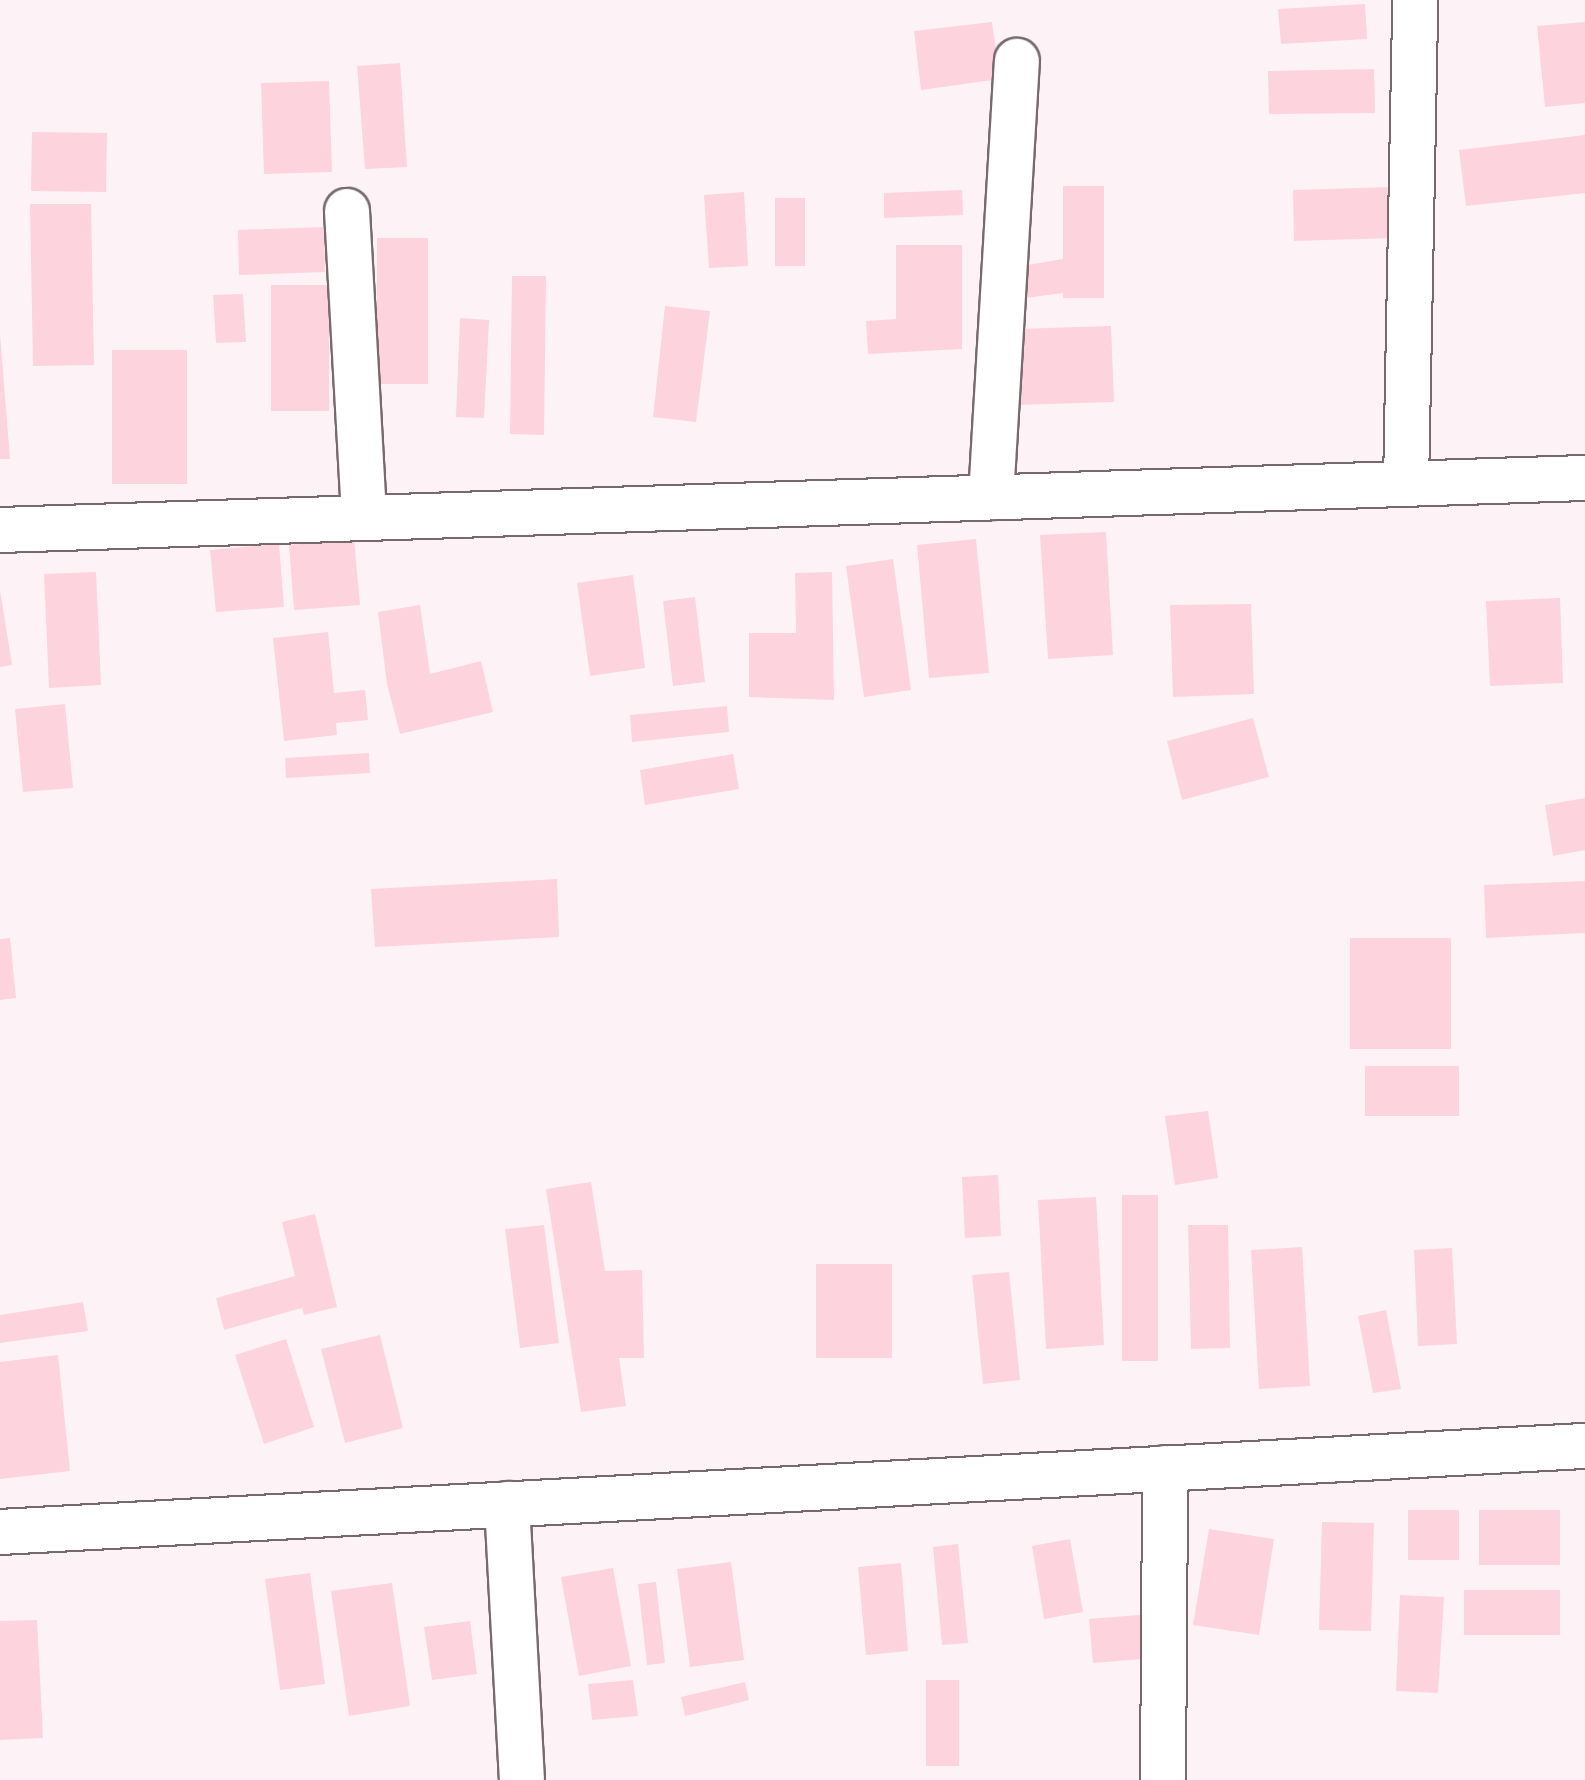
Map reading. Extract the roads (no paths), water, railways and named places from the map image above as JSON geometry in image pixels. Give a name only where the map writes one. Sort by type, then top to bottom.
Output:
[{"type":"street","points":[[1406,484],[1415,0]]},
{"type":"street","points":[[991,497],[1017,61]]},
{"type":"street","points":[[347,211],[364,518]]},
{"type":"street","points":[[0,530],[1585,478]]},
{"type":"street","points":[[0,1532],[1585,1446]]},
{"type":"street","points":[[1163,1780],[1165,1468]]},
{"type":"street","points":[[507,1504],[522,1780]]}]
